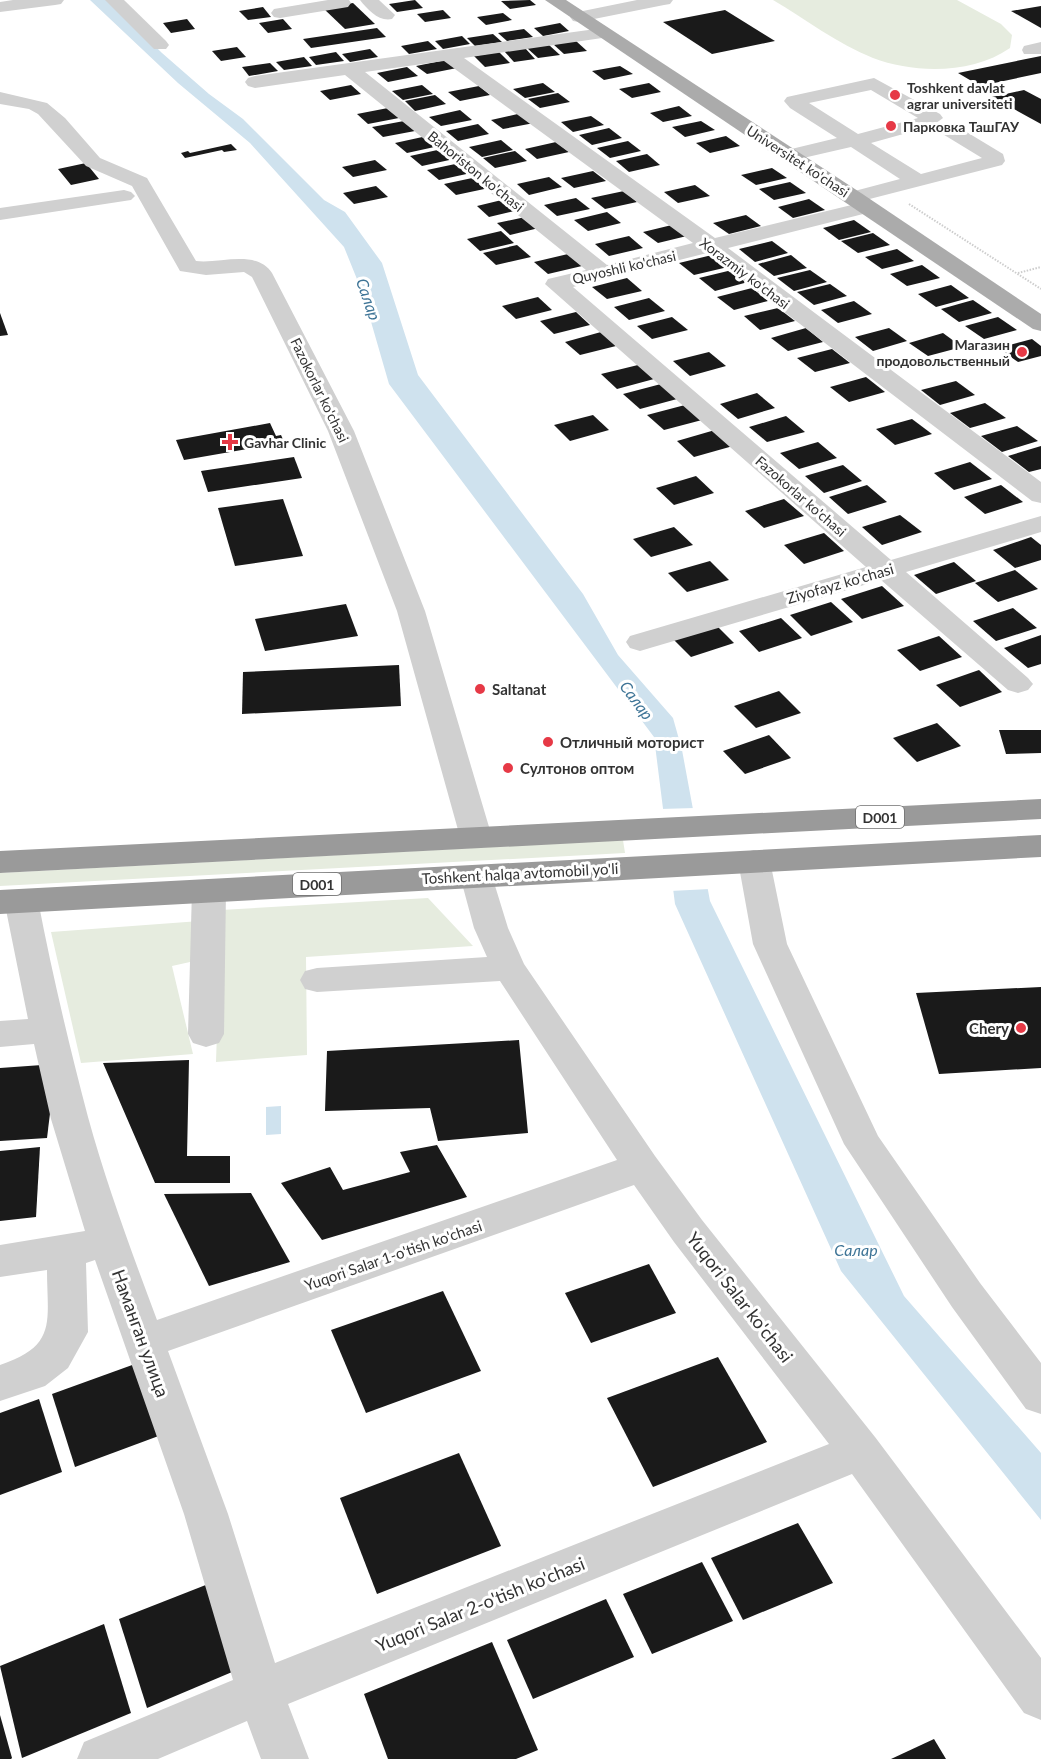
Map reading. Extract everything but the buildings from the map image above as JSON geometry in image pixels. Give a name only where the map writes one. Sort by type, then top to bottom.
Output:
[{"type":"highway","name":"Toshkent halqa avtomobil yo'li","points":[[10,901],[209,890],[476,856],[630,830],[1041,809]]},
{"type":"highway","name":"Toshkent halqa avtomobil yo'li","points":[[0,862],[476,856],[634,867],[1041,846]]},
{"type":"main road","name":"Universitet ko'chasi","points":[[554,0],[861,202],[1041,324]]},
{"type":"street","points":[[0,7],[55,0]]},
{"type":"street","points":[[114,0],[160,45]]},
{"type":"street","points":[[280,14],[361,0]]},
{"type":"street","points":[[369,0],[386,15]]},
{"type":"street","points":[[579,17],[664,0]]},
{"type":"street","points":[[255,82],[603,33]]},
{"type":"street","name":"Xorazmiy ko'chasi","points":[[446,54],[711,246],[1041,495]]},
{"type":"street","name":"Bahoriston ko'chasi","points":[[349,69],[603,273]]},
{"type":"street","points":[[905,128],[933,118],[880,85],[867,83],[794,101],[918,181]]},
{"type":"street","points":[[843,88],[870,105]]},
{"type":"street","points":[[817,94],[883,125],[940,175]]},
{"type":"street","name":"Fazokorlar ko'chasi","points":[[0,98],[33,104],[45,110],[93,163],[131,176],[140,182],[188,266],[202,270],[248,266],[261,273],[341,431],[411,611],[476,856]]},
{"type":"street","points":[[790,155],[853,140],[883,125],[905,128],[923,139]]},
{"type":"street","name":"Quyoshli ko'chasi","points":[[556,284],[711,246],[861,202],[918,181],[990,163],[996,158],[948,129]]},
{"type":"street","points":[[941,151],[968,168]]},
{"type":"street","points":[[0,214],[124,196]]},
{"type":"street","name":"Fazokorlar ko'chasi","points":[[556,284],[1018,684]]},
{"type":"street","name":"Ziyofayz ko'chasi","points":[[640,642],[1041,524]]},
{"type":"street","name":"Yuqori Salar ko'chasi","points":[[476,856],[491,928],[509,968],[642,1167],[688,1231],[860,1451],[1041,1697]]},
{"type":"street","points":[[740,861],[770,944],[864,1144],[966,1295],[1041,1395]]},
{"type":"street","points":[[206,1034],[209,890]]},
{"type":"street","name":"Наманган улица","points":[[10,901],[49,1030],[70,1119],[109,1244],[206,1514],[260,1692],[285,1759]]},
{"type":"street","points":[[317,980],[509,968]]},
{"type":"street","points":[[0,1034],[49,1030]]},
{"type":"street","name":"Yuqori Salar 1-o'tish ko'chasi","points":[[143,1342],[642,1167]]},
{"type":"street","points":[[0,1260],[109,1244]]},
{"type":"street","points":[[0,1383],[30,1373],[53,1356],[69,1332],[66,1250]]},
{"type":"street","name":"Yuqori Salar 2-o'tish ko'chasi","points":[[101,1759],[260,1692],[860,1451]]},
{"type":"path","points":[[1017,273],[1041,267]]},
{"type":"shaded area","points":[[773,0],[957,0],[1001,24],[1012,35],[1010,48],[995,57],[961,67],[925,69],[907,67],[873,58],[834,39]]},
{"type":"shaded area","points":[[623,840],[625,853],[0,886],[0,873]]},
{"type":"shaded area","points":[[428,898],[473,946],[306,957],[307,1055],[216,1062],[221,910]]},
{"type":"shaded area","points":[[200,921],[199,960],[172,966],[193,1054],[81,1063],[51,932]]},
{"type":"water","name":"Салар","points":[[90,0],[108,0],[162,53],[209,94],[243,119],[324,200],[345,212],[382,263],[418,375],[583,594],[618,655],[673,718],[682,750],[710,901],[904,1296],[1041,1453],[1041,1520],[841,1271],[675,904],[654,737],[389,384],[363,294],[344,247],[250,143],[178,83]]},
{"type":"water","points":[[281,1106],[281,1134],[266,1135],[266,1107]]},
{"type":"pier","points":[[695,808],[710,889],[670,891],[660,809]]},
{"type":"place","name":"Toshkent davlat agrar universiteti","points":[[895,95]]},
{"type":"place","name":"Парковка ТашГАУ","points":[[891,126]]},
{"type":"place","name":"Магазин продовольственный","points":[[1022,352]]},
{"type":"place","name":"Gavhar Clinic","points":[[230,442]]},
{"type":"place","name":"Saltanat","points":[[480,689]]},
{"type":"place","name":"Отличный моторист","points":[[548,742]]},
{"type":"place","name":"Султонов оптом","points":[[508,768]]},
{"type":"place","name":"Chery","points":[[1021,1028]]}]
